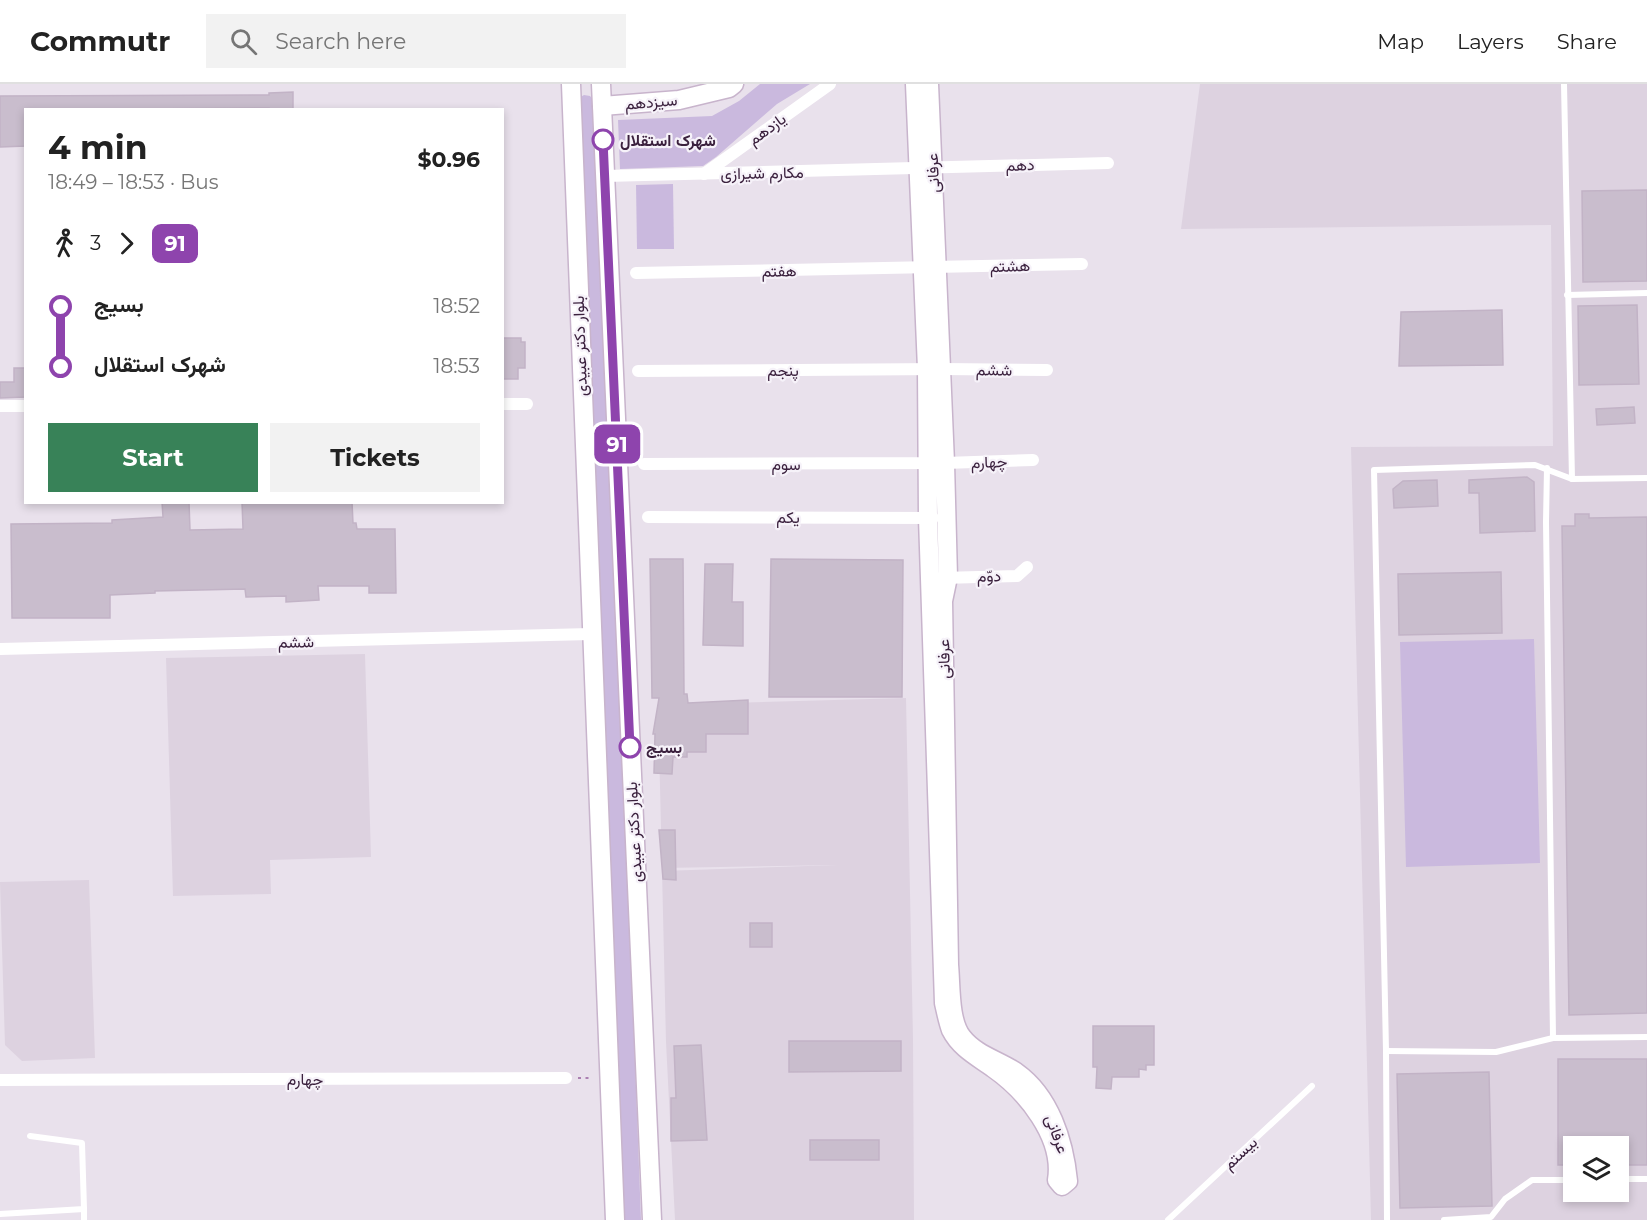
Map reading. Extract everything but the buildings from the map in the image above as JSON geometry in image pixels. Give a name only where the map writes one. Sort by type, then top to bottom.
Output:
[{"type":"main road","name":"بلوار دکتر عبیدی","points":[[571,84],[615,1220]]},
{"type":"main road","name":"بلوار دکتر عبیدی","points":[[601,84],[652,1220]]},
{"type":"main road","name":"سیزدهم","points":[[602,106],[679,100],[729,88],[734,84]]},
{"type":"main road","name":"عرفانی","points":[[915,84],[926,168]]},
{"type":"main road","name":"عرفانی","points":[[929,84],[926,168],[940,578],[944,1003],[952,1031],[970,1053],[1022,1092],[1042,1118],[1055,1151],[1057,1180],[1062,1186],[1068,1181],[1066,1155],[1044,1099],[1017,1072],[978,1052],[960,1036],[952,1013],[943,601],[940,578]]},
{"type":"street","name":"یازدهم","points":[[704,174],[830,84]]},
{"type":"street","name":"دهم","points":[[926,168],[1108,163]]},
{"type":"street","name":"مکارم شیرازی","points":[[605,176],[926,168]]},
{"type":"street","name":"هشتم","points":[[930,268],[1082,264]]},
{"type":"street","name":"هفتم","points":[[636,273],[930,268]]},
{"type":"street","name":"ششم","points":[[934,369],[1047,370]]},
{"type":"street","name":"پنجم","points":[[638,371],[934,369]]},
{"type":"street","points":[[504,404],[527,404]]},
{"type":"street","points":[[0,406],[24,406]]},
{"type":"street","name":"چهارم","points":[[936,463],[1033,460]]},
{"type":"street","name":"سوم","points":[[644,464],[936,463]]},
{"type":"street","name":"یکم","points":[[648,517],[938,518]]},
{"type":"street","name":"دوّم","points":[[940,578],[1017,576],[1027,567]]},
{"type":"street","name":"ششم","points":[[0,649],[591,634]]},
{"type":"street","name":"چهارم","points":[[0,1080],[566,1078]]},
{"type":"lane","points":[[1564,84],[1572,479]]},
{"type":"lane","points":[[1567,295],[1647,293]]},
{"type":"lane","points":[[1387,1220],[1386,1052],[1374,470],[1535,465],[1572,479],[1647,478]]},
{"type":"lane","points":[[1547,468],[1553,1038]]},
{"type":"lane","points":[[1386,1052],[1496,1052],[1553,1038],[1647,1037]]},
{"type":"lane","name":"بیستم","points":[[1168,1220],[1312,1086]]},
{"type":"lane","points":[[30,1136],[82,1143],[84,1220]]},
{"type":"lane","points":[[1629,1179],[1647,1179]]},
{"type":"lane","points":[[1444,1220],[1491,1218],[1505,1199],[1532,1180],[1563,1180]]},
{"type":"lane","points":[[0,1214],[84,1209]]},
{"type":"path","points":[[566,1078],[609,1078]]},
{"type":"shaded area","points":[[760,84],[810,84],[777,104],[703,166],[620,169],[618,120],[712,116],[739,101]]},
{"type":"shaded area","points":[[1200,84],[1647,84],[1647,1220],[1371,1220],[1351,447],[1553,446],[1551,225],[1181,229]]},
{"type":"shaded area","points":[[584,95],[590,96],[594,101],[620,659],[641,1220],[623,1220],[579,98]]},
{"type":"shaded area","points":[[673,184],[674,249],[637,249],[636,185]]},
{"type":"shaded area","points":[[1534,639],[1540,863],[1406,867],[1400,642]]},
{"type":"shaded area","points":[[365,654],[371,857],[270,860],[271,894],[173,896],[166,658]]},
{"type":"shaded area","points":[[906,698],[914,1220],[675,1220],[666,1042],[662,871],[838,865],[662,868],[658,705]]},
{"type":"shaded area","points":[[89,880],[95,1058],[22,1061],[5,1045],[0,882]]},
{"type":"bus line","name":"91","points":[[603,140],[630,747]]},
{"type":"place","name":"شهرک استقلال","points":[[603,140]]},
{"type":"place","name":"بسیج","points":[[630,747]]}]
